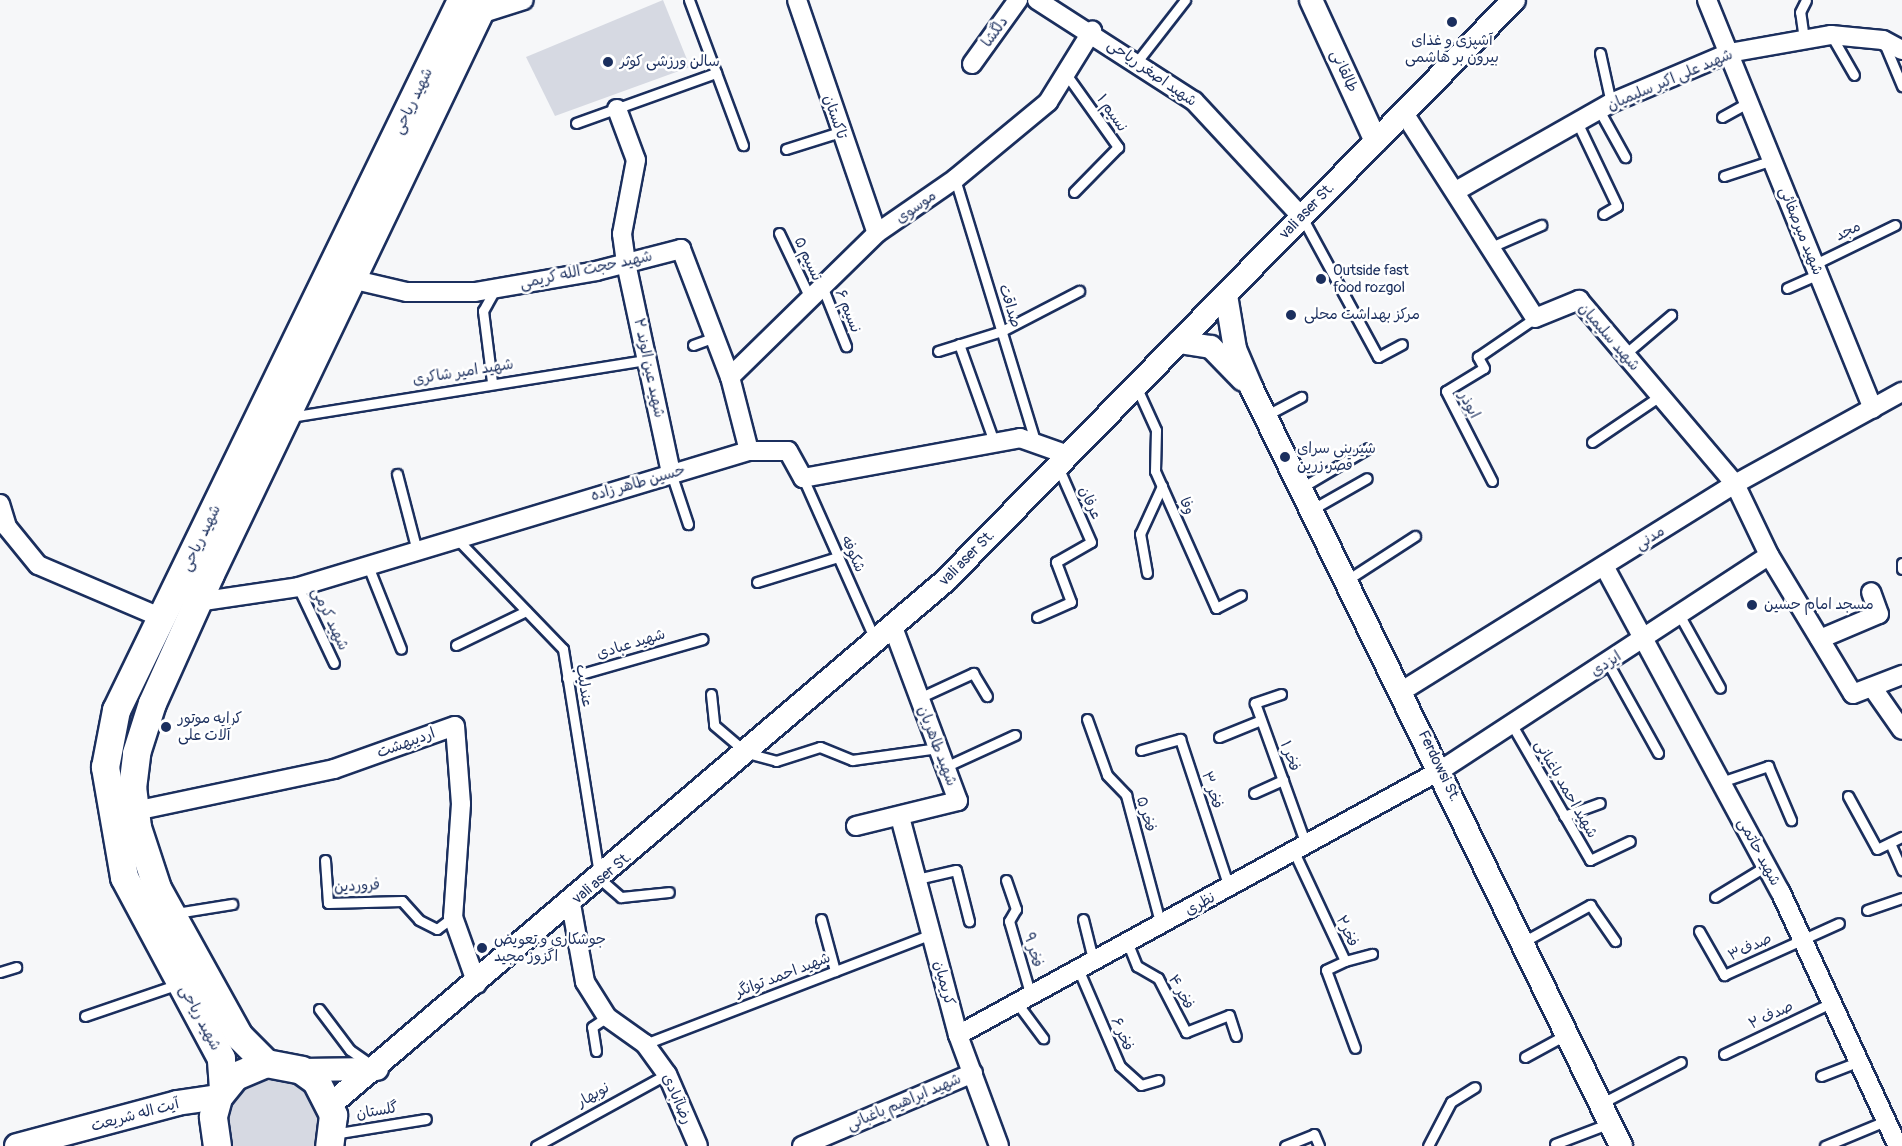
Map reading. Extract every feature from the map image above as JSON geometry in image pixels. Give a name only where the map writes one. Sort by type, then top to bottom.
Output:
[{"type":"main road","name":"شهید ریاحی","points":[[266,1063],[239,1036],[170,914],[135,811],[136,753],[197,602],[351,279],[475,5]]},
{"type":"main road","name":"شهید ریاحی","points":[[217,1146],[213,1116],[221,1093],[221,1058],[124,877],[105,767],[116,710],[475,5]]},
{"type":"main road","points":[[221,1093],[242,1072],[266,1063],[301,1070],[316,1081],[330,1105],[332,1142]]},
{"type":"main road","name":"آیت اله شریعت","points":[[17,1146],[221,1093]]},
{"type":"street","points":[[475,5],[524,0]]},
{"type":"street","name":"تاکستان","points":[[797,0],[840,132],[878,233]]},
{"type":"street","name":"دلگشا","points":[[972,64],[1018,0]]},
{"type":"street","name":"شهید اصغر ریاحی","points":[[1037,0],[1092,31],[1194,101],[1301,216]]},
{"type":"street","name":"طالقانی","points":[[1311,0],[1376,141]]},
{"type":"street","name":"vali aser St.","points":[[330,1105],[377,1069],[876,642],[1063,461],[1514,0]]},
{"type":"street","name":"شهید میرصفائی","points":[[1707,0],[1873,409]]},
{"type":"street","name":"موسوی","points":[[730,377],[878,233],[955,179],[1048,102],[1092,31]]},
{"type":"street","name":"شهید علی اکبر سلیمیان","points":[[1456,191],[1605,106],[1729,53],[1831,35],[1883,40],[1902,50]]},
{"type":"street","name":"شهید عین الوند ۲","points":[[617,109],[636,160],[622,234],[626,263],[671,473]]},
{"type":"street","points":[[1404,113],[1456,191],[1535,318]]},
{"type":"street","name":"شهید حجت الله کریمی","points":[[351,279],[407,292],[496,288],[626,263],[681,249],[730,377],[749,451]]},
{"type":"street","name":"Ferdowsi St.","points":[[1226,295],[1235,349],[1252,389],[1441,770],[1621,1146]]},
{"type":"street","name":"شهید سلیمیان","points":[[1535,318],[1579,300],[1735,484]]},
{"type":"street","name":"Ferdowsi St.","points":[[1179,342],[1212,347],[1252,389]]},
{"type":"street","name":"مدنی","points":[[1402,691],[1735,484],[1902,392]]},
{"type":"street","points":[[803,478],[994,442],[1035,441],[1063,461]]},
{"type":"street","name":"حسین طاهر زاده","points":[[197,602],[298,587],[749,451],[788,451],[803,478]]},
{"type":"street","points":[[1735,484],[1769,555],[1853,694],[1902,675]]},
{"type":"street","points":[[0,504],[7,527],[38,565],[162,618]]},
{"type":"street","name":"ایزدی","points":[[1441,770],[1644,640],[1769,555]]},
{"type":"street","name":"شهید حاتمی","points":[[1604,566],[1766,866],[1898,1146]]},
{"type":"street","points":[[1820,639],[1879,614],[1871,592]]},
{"type":"street","name":"شهید طاهریان","points":[[856,826],[958,801],[892,627]]},
{"type":"street","points":[[1872,687],[1902,730]]},
{"type":"street","name":"اردیبهشت","points":[[135,811],[334,769],[455,726],[461,804],[453,917],[477,984]]},
{"type":"street","name":"نظری","points":[[958,1035],[1087,967],[1441,770]]},
{"type":"street","name":"کریمیان","points":[[900,817],[958,1035],[999,1146]]},
{"type":"street","name":"رضاآبادی","points":[[571,904],[585,982],[607,1017],[645,1044],[667,1074],[698,1146]]},
{"type":"street","points":[[301,1070],[377,1069]]},
{"type":"street","name":"شهید ابراهیم باغبانی","points":[[802,1146],[973,1073]]},
{"type":"lane","points":[[689,0],[743,146]]},
{"type":"lane","points":[[1136,63],[1185,0]]},
{"type":"lane","points":[[1804,39],[1800,12],[1806,0]]},
{"type":"lane","points":[[1831,35],[1854,75]]},
{"type":"lane","points":[[1883,40],[1902,86]]},
{"type":"lane","points":[[1600,53],[1605,106],[1625,157]]},
{"type":"lane","points":[[576,123],[716,73]]},
{"type":"lane","name":"نسیم ۱","points":[[1066,74],[1118,147],[1074,192]]},
{"type":"lane","points":[[1722,117],[1749,102]]},
{"type":"lane","points":[[1578,122],[1617,206],[1603,214]]},
{"type":"lane","points":[[786,149],[840,132]]},
{"type":"lane","points":[[1724,176],[1773,160]]},
{"type":"lane","name":"صداقت","points":[[955,179],[1035,441]]},
{"type":"lane","points":[[1301,216],[1378,357],[1402,344]]},
{"type":"lane","points":[[1491,247],[1541,225]]},
{"type":"lane","name":"مجد","points":[[1787,288],[1895,225]]},
{"type":"lane","name":"نسیم ۵","points":[[779,232],[816,292]]},
{"type":"lane","points":[[492,381],[483,311],[496,288]]},
{"type":"lane","points":[[938,351],[1002,331],[1079,291]]},
{"type":"lane","name":"نسیم ۶","points":[[816,292],[846,346]]},
{"type":"lane","points":[[1624,355],[1671,315]]},
{"type":"lane","name":"ابوذر","points":[[1492,481],[1446,391],[1484,368],[1478,357],[1535,318]]},
{"type":"lane","points":[[693,345],[715,338]]},
{"type":"lane","points":[[959,344],[994,442]]},
{"type":"lane","name":"شهید امیر شاکری","points":[[285,418],[492,381],[647,360]]},
{"type":"lane","name":"وفا","points":[[1136,386],[1156,430],[1155,471],[1215,608],[1241,595]]},
{"type":"lane","points":[[1592,442],[1660,396]]},
{"type":"lane","points":[[1265,416],[1301,397]]},
{"type":"lane","points":[[1301,488],[1368,448]]},
{"type":"lane","name":"عرفان","points":[[1037,618],[1071,602],[1056,562],[1091,542],[1063,461]]},
{"type":"lane","points":[[671,473],[688,524]]},
{"type":"lane","points":[[397,474],[417,551]]},
{"type":"lane","name":"شکوفه","points":[[803,478],[876,642]]},
{"type":"lane","points":[[1311,510],[1367,478]]},
{"type":"lane","points":[[1147,573],[1140,534],[1162,486]]},
{"type":"lane","points":[[1347,580],[1415,536]]},
{"type":"lane","name":"عندلیب","points":[[457,539],[563,650],[600,879]]},
{"type":"lane","points":[[757,582],[838,557]]},
{"type":"lane","points":[[1902,563],[1902,570]]},
{"type":"lane","points":[[368,566],[401,649]]},
{"type":"lane","name":"شهید کرمی","points":[[298,587],[334,663]]},
{"type":"lane","points":[[456,645],[526,611]]},
{"type":"lane","points":[[1680,616],[1720,688]]},
{"type":"lane","name":"شهید عبادی","points":[[567,678],[703,639]]},
{"type":"lane","points":[[1608,663],[1658,753]]},
{"type":"lane","points":[[919,698],[973,673],[987,696]]},
{"type":"lane","points":[[1219,737],[1261,720],[1255,703],[1281,693]]},
{"type":"lane","points":[[711,694],[714,725],[747,753],[776,761],[820,747],[852,760],[938,748]]},
{"type":"lane","name":"فخر ۵","points":[[1087,719],[1107,775],[1126,795],[1161,926]]},
{"type":"lane","name":"فخر ۱","points":[[1261,720],[1282,780],[1300,849]]},
{"type":"lane","name":"شهید احمد باغبانی","points":[[1512,725],[1590,860],[1630,841]]},
{"type":"lane","points":[[945,766],[1015,735]]},
{"type":"lane","name":"فخر ۳","points":[[1141,750],[1180,739],[1229,887]]},
{"type":"lane","points":[[1721,782],[1768,766],[1791,820]]},
{"type":"lane","points":[[1254,793],[1282,780]]},
{"type":"lane","points":[[1848,796],[1877,849],[1902,837]]},
{"type":"lane","points":[[1564,816],[1600,803]]},
{"type":"lane","points":[[1890,843],[1902,870]]},
{"type":"lane","name":"فخر۲","points":[[1300,849],[1345,961],[1326,970],[1355,1048]]},
{"type":"lane","name":"فروردین","points":[[325,860],[328,903],[402,901],[418,920],[437,929],[453,917]]},
{"type":"lane","points":[[1715,897],[1766,866]]},
{"type":"lane","points":[[916,879],[956,870],[969,921]]},
{"type":"lane","points":[[600,879],[621,897],[669,892]]},
{"type":"lane","name":"فخر ۹","points":[[1006,880],[1016,909],[1009,921],[1024,1000]]},
{"type":"lane","points":[[1867,910],[1902,898]]},
{"type":"lane","points":[[170,914],[232,904]]},
{"type":"lane","points":[[1523,942],[1590,905],[1615,941]]},
{"type":"lane","points":[[821,919],[835,971]]},
{"type":"lane","points":[[1083,920],[1087,967]]},
{"type":"lane","points":[[1802,939],[1839,923]]},
{"type":"lane","name":"صدف۳","points":[[1699,931],[1724,975],[1802,939]]},
{"type":"lane","name":"شهید احمد توانگر","points":[[645,1044],[931,934]]},
{"type":"lane","name":"فخر ۴","points":[[1128,944],[1137,966],[1158,978],[1186,1032],[1229,1015],[1236,1036]]},
{"type":"lane","points":[[1345,961],[1372,954]]},
{"type":"lane","points":[[0,972],[16,967]]},
{"type":"lane","name":"فخر ۶","points":[[1087,967],[1120,1066],[1141,1085],[1158,1080]]},
{"type":"lane","points":[[85,1016],[181,983]]},
{"type":"lane","points":[[1024,1000],[1043,1038]]},
{"type":"lane","name":"صدف ۲","points":[[1724,1054],[1831,1003]]},
{"type":"lane","points":[[319,1009],[350,1050],[377,1069]]},
{"type":"lane","points":[[596,1051],[592,1027],[607,1017]]},
{"type":"lane","points":[[1525,1057],[1567,1034]]},
{"type":"lane","points":[[1555,1144],[1605,1114],[1681,1062]]},
{"type":"lane","points":[[1821,1076],[1858,1062]]},
{"type":"lane","name":"نوبهار","points":[[536,1146],[667,1074]]},
{"type":"lane","points":[[1428,1146],[1451,1102],[1475,1087]]},
{"type":"lane","name":"گلستان","points":[[332,1142],[426,1119]]},
{"type":"lane","points":[[1825,1146],[1885,1121]]},
{"type":"lane","points":[[1285,1146],[1314,1134],[1319,1146]]},
{"type":"shaded area","name":"سالن ورزشی کوثر","points":[[663,0],[690,67],[555,116],[526,57]]},
{"type":"shaded area","points":[[275,1075],[305,1087],[322,1114],[318,1146],[229,1146],[226,1111],[233,1096],[244,1085]]},
{"type":"place","name":"آشپزی و غذای بیرون بر هاشمی","points":[[1452,22]]},
{"type":"place","name":"سالن ورزشی کوثر","points":[[608,62]]},
{"type":"place","name":"Outside fast food rozgol","points":[[1321,279]]},
{"type":"place","name":"مرکز بهداشت محلی","points":[[1291,315]]},
{"type":"place","name":"شیرینی سرای قصر زرین","points":[[1285,457]]},
{"type":"place","name":"مسجد امام حسین","points":[[1752,605]]},
{"type":"place","name":"کرایه موتور آلات علی","points":[[166,727]]},
{"type":"place","name":"جوشکاری و تعویض اگزوز مجید","points":[[482,948]]}]
